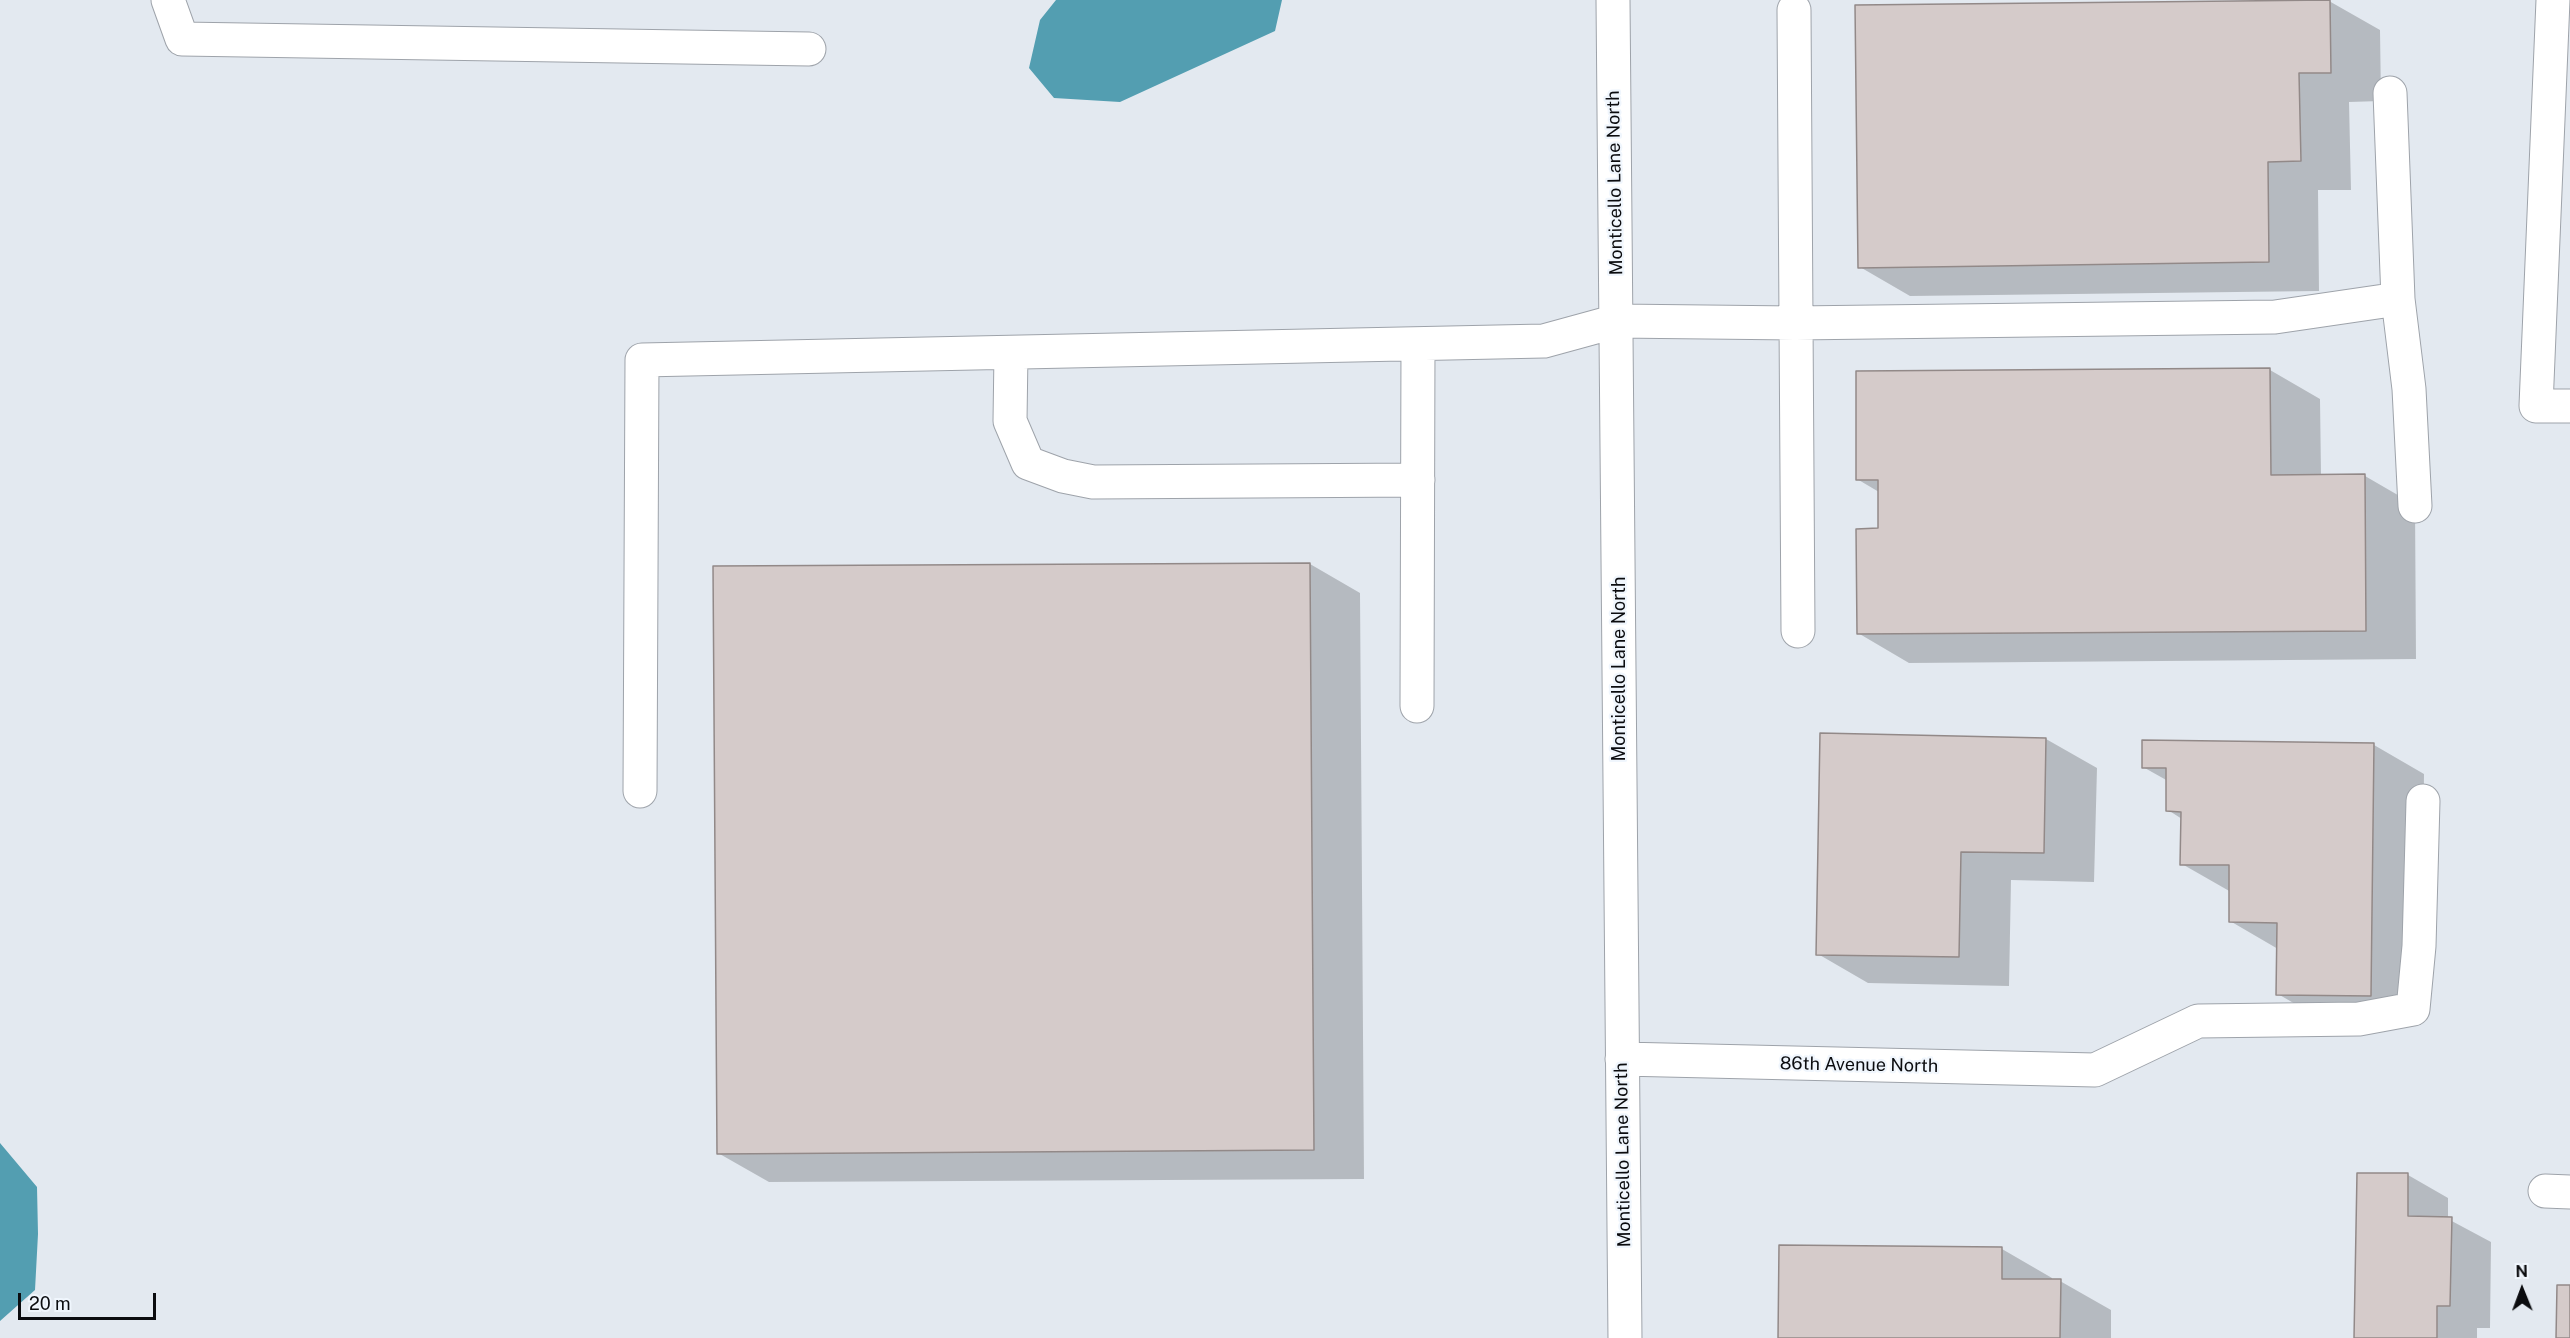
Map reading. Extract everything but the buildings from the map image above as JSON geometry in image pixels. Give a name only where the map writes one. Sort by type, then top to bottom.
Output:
[{"type":"street","points":[[168,0],[182,39],[808,50]]},
{"type":"street","name":"Monticello Lane North","points":[[1613,0],[1625,1338]]},
{"type":"street","points":[[2553,0],[2559,65],[2536,406],[2570,406]]},
{"type":"street","points":[[1794,10],[1798,631]]},
{"type":"street","points":[[2390,93],[2398,299],[2409,389],[2415,506]]},
{"type":"street","points":[[640,791],[642,360],[1544,341],[1617,321],[1795,323],[2275,317],[2398,299]]},
{"type":"street","points":[[1417,706],[1418,344]]},
{"type":"street","points":[[1011,352],[1010,421],[1028,463],[1063,476],[1093,482],[1418,480]]},
{"type":"street","name":"86th Avenue North","points":[[1622,1059],[2095,1070],[2198,1021],[2359,1020],[2413,1009],[2419,946],[2423,801]]},
{"type":"water","points":[[1056,0],[1282,0],[1275,31],[1120,102],[1054,98],[1029,68],[1040,20]]},
{"type":"water","points":[[0,1143],[37,1187],[38,1234],[35,1290],[0,1321]]}]
